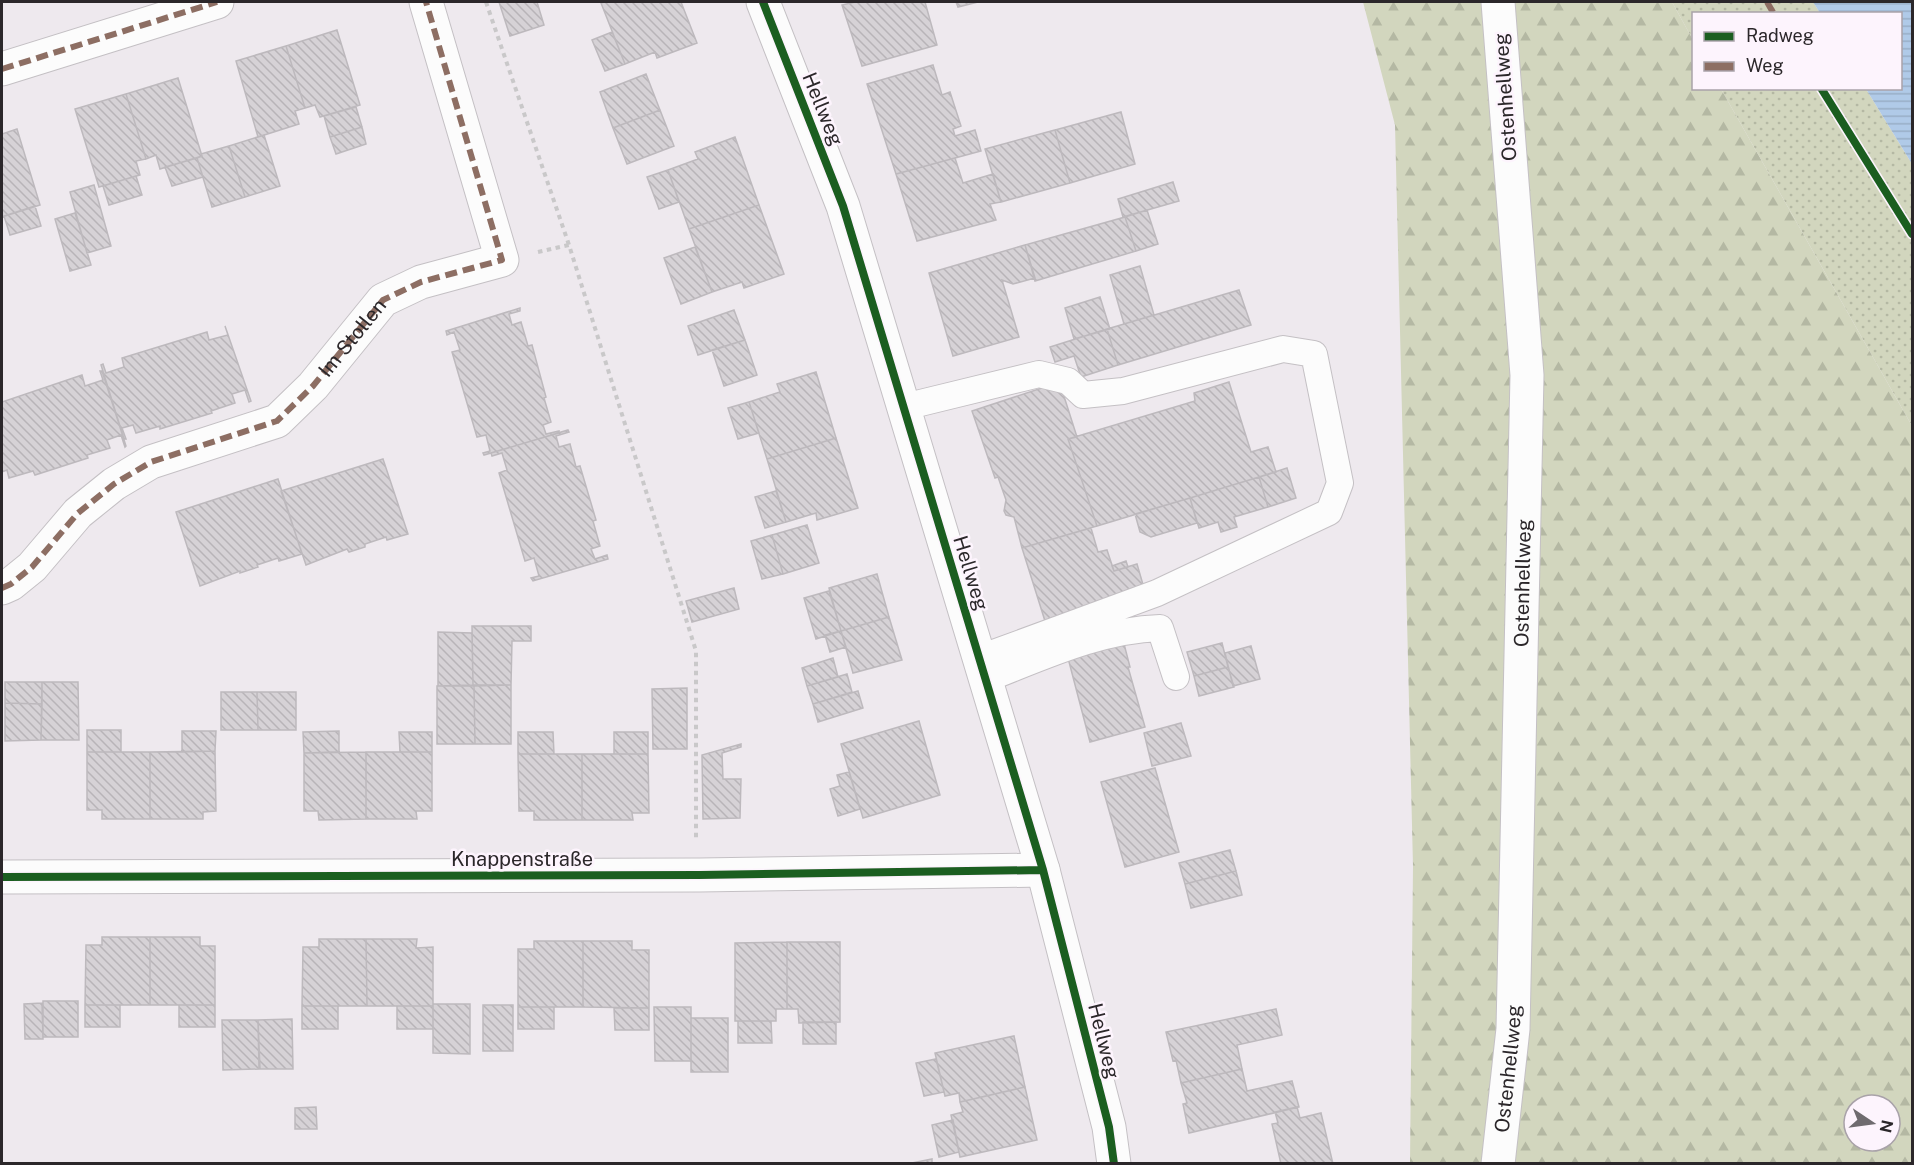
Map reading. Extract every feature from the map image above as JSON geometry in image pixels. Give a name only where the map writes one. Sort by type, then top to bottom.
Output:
[{"type":"street","points":[[2,69],[218,2]]},
{"type":"street","name":"Im Stollen","points":[[2,588],[11,584],[32,567],[78,513],[114,483],[151,462],[277,420],[313,386],[383,300],[421,282],[502,260],[426,2]]},
{"type":"street","name":"Hellweg","points":[[763,2],[843,207],[904,407],[1043,870],[1109,1127],[1114,1164]]},
{"type":"street","name":"Ostenhellweg","points":[[1498,2],[1527,375],[1513,1029],[1498,1164]]},
{"type":"street","name":"Knappenstraße","points":[[2,877],[699,875],[1043,870]]},
{"type":"lane","points":[[904,407],[1039,374],[1068,381],[1083,395],[1123,391],[1283,349],[1314,354],[1340,483],[1329,512],[1157,593],[983,669]]},
{"type":"lane","points":[[983,669],[1092,638],[1137,629],[1160,628],[1176,677]]},
{"type":"path","points":[[486,2],[569,245],[696,651],[696,841],[699,875]]},
{"type":"green space","points":[[1363,2],[1672,2],[1692,38],[1692,90],[1722,90],[1912,426],[1912,1163],[1410,1163],[1413,866],[1395,125]]},
{"type":"green space","points":[[1672,2],[1813,2],[1819,12],[1692,12],[1692,38]]},
{"type":"green space","points":[[1722,90],[1867,90],[1912,164],[1912,426]]},
{"type":"water","points":[[1813,2],[1912,2],[1912,164],[1867,90],[1902,90],[1902,12],[1819,12]]},
{"type":"building","points":[[499,2],[537,2],[544,25],[510,36]]},
{"type":"building","points":[[681,2],[697,43],[657,58],[655,52],[625,64],[601,3]]},
{"type":"building","points":[[855,2],[925,2],[937,45],[862,66],[842,5]]},
{"type":"building","points":[[956,2],[978,2],[958,7]]},
{"type":"building","points":[[337,30],[360,105],[320,117],[315,105],[305,108],[286,46]]},
{"type":"building","points":[[612,32],[625,64],[605,71],[592,40]]},
{"type":"building","points":[[286,46],[305,108],[295,111],[299,124],[258,137],[236,61]]},
{"type":"building","points":[[933,65],[942,95],[950,92],[961,126],[953,129],[955,136],[975,130],[981,151],[896,174],[867,84]]},
{"type":"building","points":[[646,74],[660,110],[613,128],[600,92]]},
{"type":"building","points":[[178,78],[202,156],[160,169],[156,155],[146,159],[126,94]]},
{"type":"building","points":[[126,94],[146,159],[136,161],[140,175],[99,187],[75,109]]},
{"type":"building","points":[[356,107],[362,127],[330,137],[324,116]]},
{"type":"building","points":[[660,110],[674,146],[627,164],[613,128]]},
{"type":"building","points":[[1121,112],[1135,164],[1070,183],[1055,130]]},
{"type":"building","points":[[362,127],[366,144],[336,154],[330,137]]},
{"type":"building","points":[[17,129],[40,205],[2,217],[2,134]]},
{"type":"building","points":[[1055,130],[1070,183],[1001,202],[985,149]]},
{"type":"building","points":[[264,135],[280,186],[245,197],[229,146]]},
{"type":"building","points":[[735,137],[759,205],[689,229],[668,170],[698,159],[695,152]]},
{"type":"building","points":[[229,146],[245,197],[212,207],[197,158],[202,156],[201,154]]},
{"type":"building","points":[[197,158],[203,177],[172,186],[165,167]]},
{"type":"building","points":[[955,158],[963,183],[993,174],[1001,202],[990,204],[996,220],[917,241],[896,174]]},
{"type":"building","points":[[668,170],[679,202],[659,209],[647,177]]},
{"type":"building","points":[[136,176],[142,195],[109,205],[103,186]]},
{"type":"building","points":[[1173,182],[1179,201],[1123,217],[1118,199]]},
{"type":"building","points":[[94,185],[111,246],[87,253],[70,192]]},
{"type":"building","points":[[759,205],[784,274],[744,288],[742,282],[712,292],[689,229]]},
{"type":"building","points":[[35,206],[41,226],[10,235],[4,216]]},
{"type":"building","points":[[1147,210],[1158,244],[1136,251],[1125,217]]},
{"type":"building","points":[[75,213],[91,265],[70,271],[55,219]]},
{"type":"building","points":[[1125,217],[1136,251],[1035,281],[1025,245]]},
{"type":"building","points":[[1025,245],[1035,278],[1013,284],[1002,280],[1019,337],[953,356],[929,273]]},
{"type":"building","points":[[695,247],[712,292],[681,304],[664,258]]},
{"type":"building","points":[[1140,266],[1154,315],[1124,324],[1110,275]]},
{"type":"building","points":[[1239,290],[1251,325],[1118,365],[1107,329]]},
{"type":"building","points":[[1100,297],[1110,329],[1074,339],[1065,308]]},
{"type":"building","points":[[520,308],[520,311],[509,314],[512,325],[521,322],[528,346],[532,345],[551,422],[543,425],[546,434],[559,431],[559,433],[484,455],[483,453],[490,451],[486,435],[477,437],[452,352],[460,350],[454,332],[447,335],[446,331]]},
{"type":"building","points":[[734,310],[745,340],[698,355],[688,326]]},
{"type":"building","points":[[225,326],[251,401],[249,402],[245,390],[232,394],[235,403],[211,411],[212,413],[160,429],[160,426],[136,433],[133,425],[122,428],[126,439],[124,439],[101,365],[103,364],[106,373],[124,367],[122,358],[207,332],[209,340],[228,335]]},
{"type":"building","points":[[1107,329],[1118,365],[1081,377],[1074,356],[1055,362],[1050,347]]},
{"type":"building","points":[[745,340],[757,375],[724,386],[712,350]]},
{"type":"building","points":[[100,371],[102,371],[126,446],[121,435],[107,440],[110,448],[87,455],[88,458],[35,475],[33,471],[9,478],[7,470],[2,472],[2,402],[82,375],[85,386],[103,380]]},
{"type":"building","points":[[816,372],[836,438],[767,459],[749,402],[780,392],[777,384]]},
{"type":"building","points":[[1229,382],[1251,452],[1268,447],[1276,472],[1097,526],[1068,439],[1195,401],[1194,393]]},
{"type":"building","points":[[1051,385],[1061,387],[1077,437],[1068,439],[1097,526],[1022,548],[1014,517],[1006,515],[1004,511],[1006,500],[998,477],[995,478],[972,411]]},
{"type":"building","points":[[749,402],[759,433],[738,439],[728,408]]},
{"type":"building","points":[[568,430],[569,432],[556,436],[559,447],[570,444],[576,467],[580,466],[596,520],[593,521],[600,546],[591,549],[595,559],[607,555],[608,559],[533,581],[531,578],[539,576],[534,558],[525,561],[499,473],[507,470],[502,453],[492,456],[491,453]]},
{"type":"building","points":[[836,438],[858,508],[817,520],[816,513],[786,522],[767,459]]},
{"type":"building","points":[[383,459],[408,534],[387,540],[386,537],[365,544],[365,547],[349,552],[347,549],[306,565],[281,491]]},
{"type":"building","points":[[1287,468],[1296,498],[1268,507],[1259,477]]},
{"type":"building","points":[[1259,477],[1268,507],[1234,517],[1237,527],[1221,532],[1218,522],[1199,528],[1190,498]]},
{"type":"building","points":[[278,479],[302,554],[279,561],[278,558],[200,586],[176,512]]},
{"type":"building","points":[[776,491],[786,522],[765,528],[755,497]]},
{"type":"building","points":[[1190,498],[1197,523],[1151,537],[1140,532],[1135,514]]},
{"type":"building","points":[[807,525],[819,563],[783,574],[772,535]]},
{"type":"building","points":[[1091,528],[1098,552],[1107,550],[1114,571],[1137,564],[1144,588],[1045,621],[1022,548]]},
{"type":"building","points":[[772,535],[783,574],[762,579],[751,541]]},
{"type":"building","points":[[1126,561],[1128,567],[1114,571],[1112,566]]},
{"type":"building","points":[[877,574],[889,617],[841,631],[829,588]]},
{"type":"building","points":[[734,588],[739,609],[692,622],[686,601]]},
{"type":"building","points":[[829,591],[841,631],[816,639],[804,598]]},
{"type":"building","points":[[889,617],[902,660],[853,673],[841,631]]},
{"type":"building","points":[[472,626],[531,626],[531,641],[512,641],[511,685],[473,685]]},
{"type":"building","points":[[841,631],[846,647],[830,652],[825,635]]},
{"type":"building","points":[[438,632],[472,633],[473,685],[438,686]]},
{"type":"building","points":[[1123,640],[1145,727],[1090,742],[1068,658]]},
{"type":"building","points":[[1222,643],[1228,667],[1194,676],[1187,652]]},
{"type":"building","points":[[1251,646],[1260,679],[1233,686],[1225,653]]},
{"type":"building","points":[[833,658],[838,677],[807,686],[802,668]]},
{"type":"building","points":[[1228,667],[1234,687],[1199,696],[1194,676]]},
{"type":"building","points":[[847,674],[852,692],[813,704],[807,686]]},
{"type":"building","points":[[5,682],[42,682],[42,704],[5,703]]},
{"type":"building","points":[[42,682],[78,682],[79,740],[41,740]]},
{"type":"building","points":[[511,685],[511,744],[475,744],[474,686]]},
{"type":"building","points":[[437,686],[474,686],[475,744],[437,744]]},
{"type":"building","points":[[687,688],[687,749],[653,749],[652,689]]},
{"type":"building","points":[[858,691],[863,708],[818,722],[813,704]]},
{"type":"building","points":[[221,692],[257,692],[258,730],[221,730]]},
{"type":"building","points":[[257,692],[296,692],[296,730],[258,730]]},
{"type":"building","points":[[5,703],[42,704],[41,740],[5,741]]},
{"type":"building","points":[[919,721],[940,795],[863,818],[841,744]]},
{"type":"building","points":[[1181,723],[1191,756],[1152,766],[1144,733]]},
{"type":"building","points":[[87,730],[121,730],[121,752],[87,752]]},
{"type":"building","points":[[182,731],[216,731],[215,751],[182,752]]},
{"type":"building","points":[[339,731],[339,752],[304,753],[303,732]]},
{"type":"building","points":[[399,732],[432,732],[432,752],[400,752]]},
{"type":"building","points":[[518,732],[553,732],[554,754],[518,754]]},
{"type":"building","points":[[614,732],[648,732],[648,754],[614,754]]},
{"type":"building","points":[[741,744],[741,747],[722,753],[723,779],[741,779],[740,818],[703,819],[702,755]]},
{"type":"building","points":[[215,751],[216,811],[203,812],[203,819],[150,819],[150,752]]},
{"type":"building","points":[[87,752],[150,752],[150,819],[102,819],[102,810],[87,810]]},
{"type":"building","points":[[366,752],[366,819],[319,820],[318,811],[304,811],[304,753]]},
{"type":"building","points":[[366,752],[432,752],[432,811],[416,811],[417,819],[366,819]]},
{"type":"building","points":[[518,754],[582,754],[582,820],[534,820],[534,811],[519,811]]},
{"type":"building","points":[[582,754],[648,754],[649,813],[632,813],[633,820],[582,820]]},
{"type":"building","points":[[1155,768],[1179,852],[1125,867],[1101,782]]},
{"type":"building","points":[[849,772],[860,809],[838,816],[830,789],[840,786],[837,775]]},
{"type":"building","points":[[1230,850],[1236,871],[1185,884],[1179,863]]},
{"type":"building","points":[[1236,871],[1242,895],[1191,908],[1185,884]]},
{"type":"building","points":[[102,937],[150,937],[150,1005],[85,1005],[86,945],[102,945]]},
{"type":"building","points":[[150,937],[200,937],[200,946],[215,946],[215,1005],[150,1005]]},
{"type":"building","points":[[319,939],[366,939],[367,1006],[302,1006],[303,947],[319,947]]},
{"type":"building","points":[[366,939],[417,939],[416,948],[433,947],[433,1006],[367,1006]]},
{"type":"building","points":[[534,941],[583,941],[583,1007],[518,1007],[518,949],[534,949]]},
{"type":"building","points":[[583,941],[632,941],[632,950],[649,950],[649,1008],[583,1007]]},
{"type":"building","points":[[787,942],[840,942],[840,1022],[799,1023],[798,1009],[787,1009]]},
{"type":"building","points":[[787,942],[787,1009],[776,1009],[776,1021],[735,1021],[735,943]]},
{"type":"building","points":[[43,1001],[78,1001],[78,1037],[43,1037]]},
{"type":"building","points":[[42,1003],[43,1039],[25,1039],[24,1004]]},
{"type":"building","points":[[433,1004],[470,1004],[470,1054],[433,1053]]},
{"type":"building","points":[[85,1005],[120,1005],[120,1027],[85,1027]]},
{"type":"building","points":[[179,1005],[215,1005],[215,1027],[179,1027]]},
{"type":"building","points":[[483,1005],[513,1005],[513,1051],[483,1051]]},
{"type":"building","points":[[302,1006],[338,1006],[338,1029],[302,1029]]},
{"type":"building","points":[[397,1006],[433,1006],[433,1029],[397,1029]]},
{"type":"building","points":[[518,1007],[554,1007],[554,1029],[518,1029]]},
{"type":"building","points":[[654,1007],[691,1007],[691,1061],[655,1061]]},
{"type":"building","points":[[614,1008],[649,1008],[649,1030],[615,1030]]},
{"type":"building","points":[[1276,1009],[1282,1035],[1237,1045],[1242,1069],[1181,1083],[1166,1032]]},
{"type":"building","points":[[691,1018],[728,1018],[728,1072],[691,1072]]},
{"type":"building","points":[[292,1019],[293,1069],[260,1069],[258,1020]]},
{"type":"building","points":[[222,1020],[258,1020],[259,1069],[223,1070]]},
{"type":"building","points":[[738,1021],[771,1021],[772,1043],[738,1043]]},
{"type":"building","points":[[803,1022],[836,1022],[836,1044],[803,1044]]},
{"type":"building","points":[[1014,1036],[1025,1087],[960,1102],[959,1093],[945,1096],[935,1053]]},
{"type":"building","points":[[936,1059],[944,1092],[924,1096],[916,1063]]},
{"type":"building","points":[[1242,1069],[1247,1091],[1292,1081],[1299,1107],[1189,1133],[1183,1104],[1187,1103],[1181,1083]]},
{"type":"building","points":[[1025,1087],[1037,1140],[960,1157],[951,1115],[963,1112],[960,1102]]},
{"type":"building","points":[[316,1107],[317,1129],[295,1129],[295,1108]]},
{"type":"building","points":[[1297,1107],[1300,1118],[1321,1113],[1333,1164],[1281,1164],[1272,1124],[1278,1123],[1275,1112]]},
{"type":"building","points":[[953,1120],[959,1152],[939,1157],[932,1125]]},
{"type":"building","points":[[932,1159],[932,1164],[907,1164]]},
{"type":"marked path","points":[[2,69],[217,2]]},
{"type":"marked path","points":[[2,588],[11,584],[32,567],[78,513],[114,484],[151,462],[277,421],[313,386],[383,300],[421,282],[502,260],[426,2]]},
{"type":"marked path","points":[[1767,2],[1773,12]]},
{"type":"cycle path","points":[[763,2],[843,206],[1043,870],[1109,1127],[1114,1164]]},
{"type":"cycle path","points":[[1822,90],[1912,234]]},
{"type":"cycle path","points":[[2,877],[699,875],[1043,870]]}]
